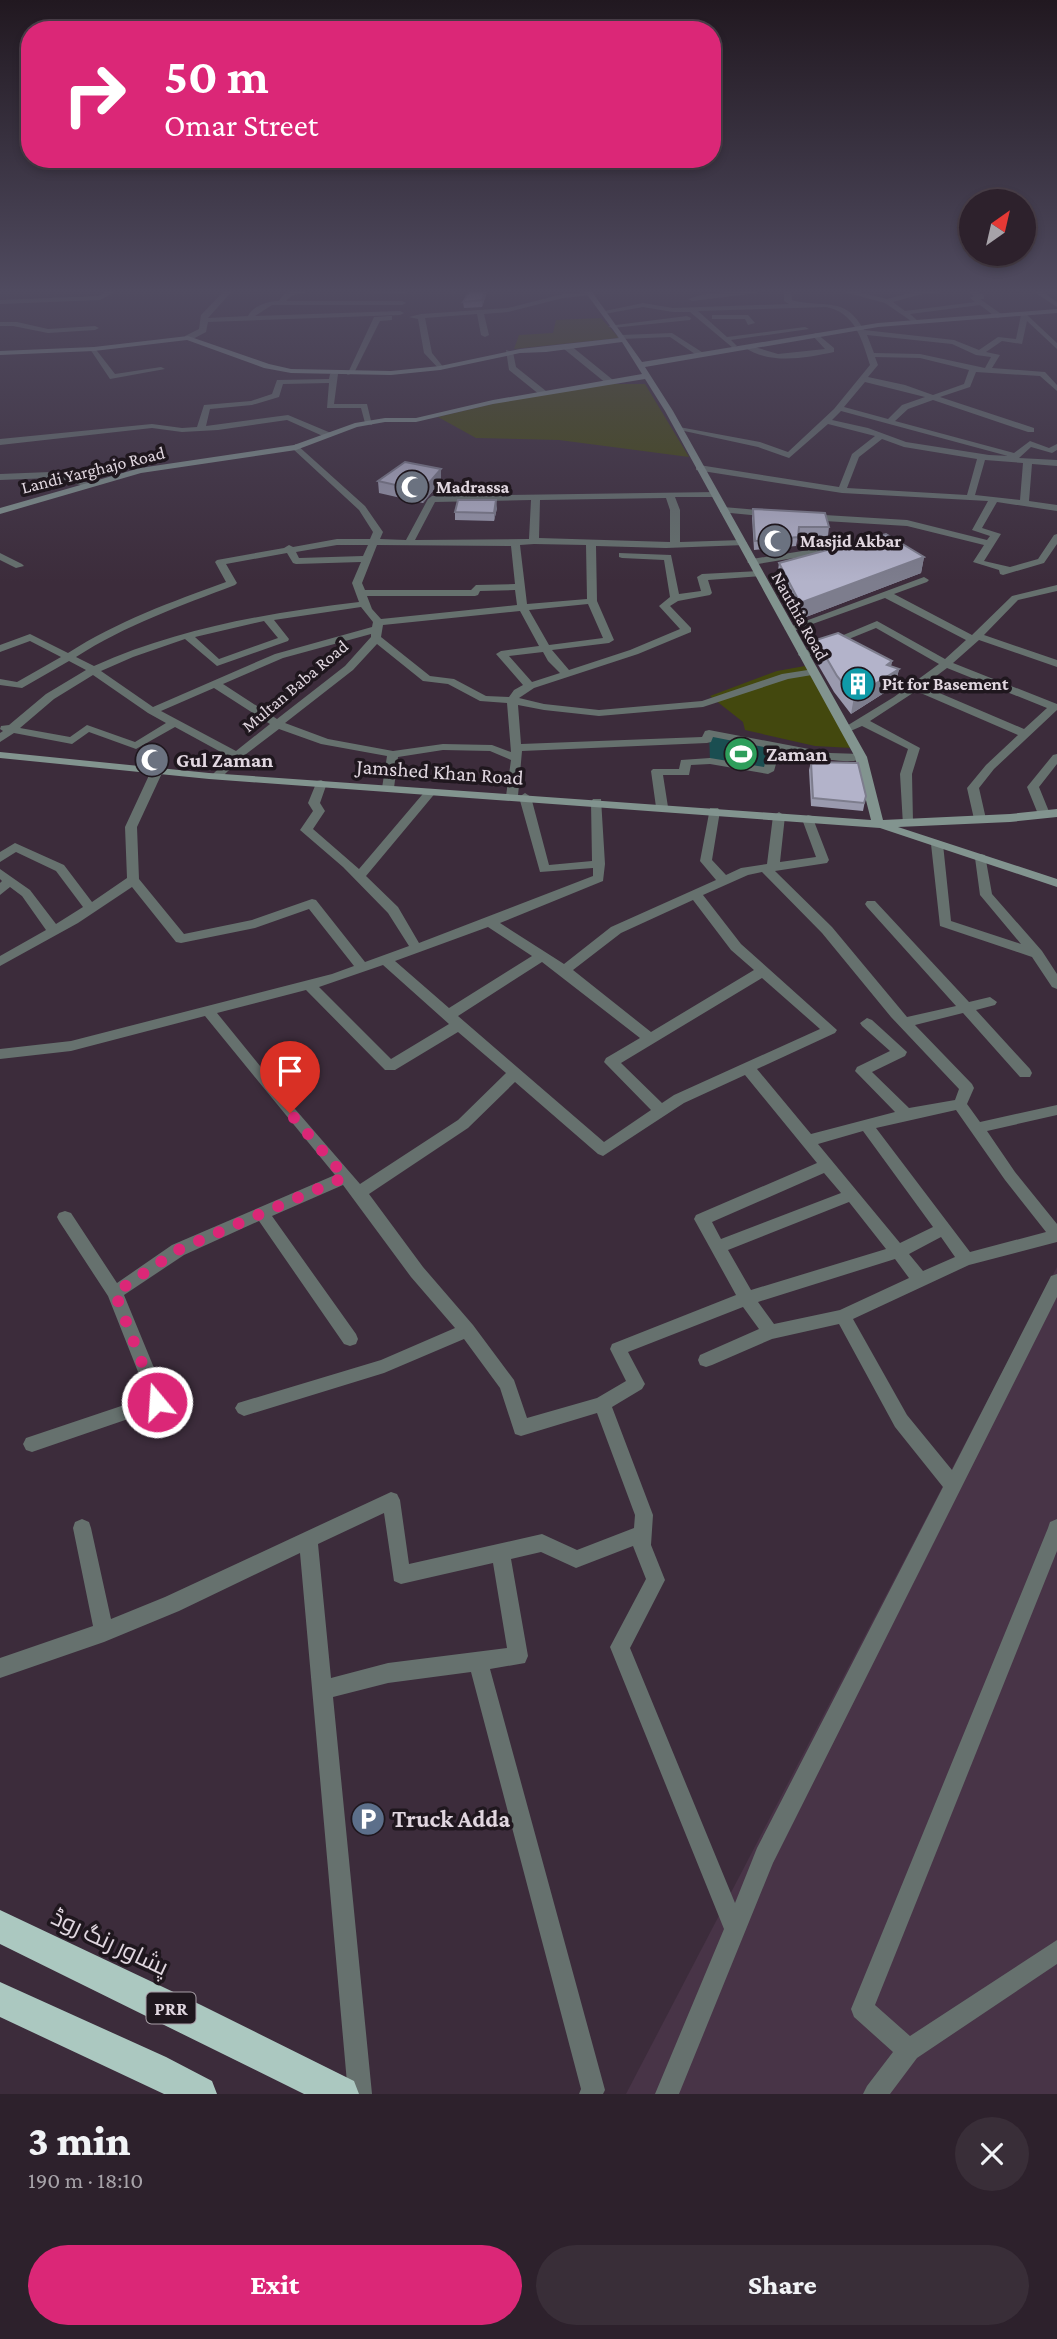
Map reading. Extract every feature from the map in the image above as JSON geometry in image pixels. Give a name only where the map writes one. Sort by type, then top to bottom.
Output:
[{"type":"highway","name":"پشاور رنگ روڈ","points":[[0,1927],[189,2017],[341,2094]]},
{"type":"highway","points":[[0,1999],[153,2069],[199,2094]]},
{"type":"street","points":[[201,429],[207,407],[252,403],[276,395],[279,387]]},
{"type":"street","points":[[333,387],[330,406],[365,406],[369,423]]},
{"type":"street","points":[[535,387],[543,393]]},
{"type":"street","name":"Landi Yarghajo Road","points":[[0,511],[140,471],[296,447],[369,423],[416,420],[581,387]]},
{"type":"street","name":"Nauthia Road","points":[[653,387],[679,429],[861,757],[878,824]]},
{"type":"street","points":[[679,429],[760,445],[789,455],[857,387]]},
{"type":"street","points":[[901,387],[1031,430]]},
{"type":"street","points":[[890,421],[905,407],[962,387]]},
{"type":"street","points":[[839,408],[1014,458],[1057,463]]},
{"type":"street","points":[[0,442],[152,426],[181,430],[201,429],[288,417],[328,435]]},
{"type":"street","points":[[826,421],[904,444],[982,457],[1014,458],[1030,444],[1049,451],[1057,447]]},
{"type":"street","points":[[842,490],[855,456],[881,436]]},
{"type":"street","points":[[296,447],[362,508],[378,532],[357,583],[360,593],[377,629],[427,679],[450,681],[484,699],[512,700],[544,707],[599,713],[703,704],[786,676],[814,672]]},
{"type":"street","points":[[970,498],[982,457]]},
{"type":"street","points":[[1024,503],[1028,461]]},
{"type":"street","points":[[699,468],[842,490],[994,499],[1057,508]]},
{"type":"street","points":[[0,477],[50,475],[89,484]]},
{"type":"street","points":[[409,542],[432,499],[713,494]]},
{"type":"street","points":[[670,495],[675,510],[675,544]]},
{"type":"street","points":[[534,541],[536,497]]},
{"type":"street","points":[[994,499],[976,530],[996,534],[978,562],[1004,572],[1041,561],[1057,537]]},
{"type":"street","points":[[723,510],[776,514]]},
{"type":"street","points":[[802,516],[907,523],[990,544]]},
{"type":"street","points":[[530,686],[501,654],[609,640],[593,601],[591,541]]},
{"type":"street","points":[[0,682],[18,686],[70,658],[110,632],[151,613],[232,583],[220,562],[289,548],[337,542],[742,543]]},
{"type":"street","points":[[515,543],[523,606],[544,647],[568,674]]},
{"type":"street","points":[[752,562],[875,543]]},
{"type":"street","points":[[289,548],[296,561],[365,559]]},
{"type":"street","points":[[622,555],[668,557],[675,598]]},
{"type":"street","points":[[0,556],[19,566]]},
{"type":"street","points":[[599,864],[544,869],[518,797],[512,700],[517,692],[530,686],[634,652],[687,630],[664,606],[675,598],[707,593],[702,577],[759,573]]},
{"type":"street","points":[[789,629],[924,580]]},
{"type":"street","points":[[360,593],[475,593],[476,588],[520,587]]},
{"type":"street","points":[[846,730],[862,722],[945,663],[1017,597],[1057,588]]},
{"type":"street","points":[[886,594],[918,613],[975,638],[1057,664]]},
{"type":"street","points":[[152,711],[279,656],[377,629],[523,606],[593,601]]},
{"type":"street","points":[[0,739],[5,728],[57,692],[93,670],[145,649],[267,618],[365,604]]},
{"type":"street","points":[[189,636],[217,663],[284,639],[267,618]]},
{"type":"street","points":[[803,654],[877,624],[945,663],[1054,707],[973,788],[980,819]]},
{"type":"street","name":"Multan Baba Road","points":[[217,776],[237,756],[349,668],[377,629]]},
{"type":"street","points":[[0,649],[30,637],[93,670],[152,711],[237,756]]},
{"type":"street","points":[[217,685],[277,724],[325,742],[393,754],[443,747],[492,748],[516,753],[707,740],[709,733],[830,756],[861,757]]},
{"type":"street","points":[[913,686],[1026,734]]},
{"type":"street","points":[[862,722],[914,748],[906,774],[907,822]]},
{"type":"street","points":[[5,728],[72,741],[87,728],[136,746],[174,723]]},
{"type":"street","points":[[662,807],[657,771],[684,773],[685,762],[710,761],[768,771],[775,747]]},
{"type":"street","points":[[388,788],[393,754]]},
{"type":"street","name":"Jamshed Khan Road","points":[[0,755],[217,776],[878,824]]},
{"type":"street","points":[[878,824],[1050,814],[1033,787],[1057,757]]},
{"type":"street","points":[[157,771],[131,827],[133,880],[181,939],[255,924],[312,903],[362,968]]},
{"type":"street","points":[[321,783],[314,803],[319,811],[306,830],[360,876],[393,911],[416,948]]},
{"type":"street","points":[[360,876],[431,791]]},
{"type":"street","points":[[0,1054],[71,1046],[308,984],[385,960],[599,878],[597,802]]},
{"type":"street","points":[[714,811],[706,861],[723,880]]},
{"type":"street","points":[[769,867],[779,816]]},
{"type":"street","points":[[564,970],[616,930],[723,880],[745,871],[823,860],[808,819]]},
{"type":"street","points":[[878,824],[1057,883]]},
{"type":"street","points":[[937,844],[945,923],[1037,954]]},
{"type":"street","points":[[0,858],[15,847],[60,868],[90,908]]},
{"type":"street","points":[[981,858],[986,895],[1037,954],[1057,984]]},
{"type":"street","points":[[769,867],[827,930],[904,1023],[967,1088],[960,1104]]},
{"type":"street","points":[[0,891],[5,876],[26,893],[54,931]]},
{"type":"street","points":[[0,962],[133,880]]},
{"type":"street","points":[[385,960],[603,1150],[679,1099],[830,1030],[736,947],[695,893]]},
{"type":"street","points":[[871,904],[1025,1073]]},
{"type":"street","points":[[489,922],[564,970],[650,1038]]},
{"type":"street","points":[[0,950],[17,953]]},
{"type":"street","points":[[308,984],[390,1066],[542,956]]},
{"type":"street","points":[[661,1111],[611,1062],[763,971]]},
{"type":"street","points":[[904,1023],[990,1002]]},
{"type":"street","points":[[208,1010],[359,1193],[417,1272],[467,1330],[508,1385],[521,1428],[602,1404],[636,1384],[618,1349],[747,1298],[898,1252],[943,1229]]},
{"type":"street","points":[[867,1023],[900,1052],[862,1071],[906,1115]]},
{"type":"street","points":[[747,1067],[920,1279]]},
{"type":"street","points":[[359,1193],[463,1124],[515,1073]]},
{"type":"street","points":[[807,1141],[960,1104]]},
{"type":"street","points":[[706,1360],[770,1332],[843,1316],[965,1259],[1057,1236],[1010,1176],[960,1104]]},
{"type":"street","points":[[977,1128],[1057,1110]]},
{"type":"street","points":[[866,1125],[965,1259]]},
{"type":"street","points":[[770,1332],[747,1298],[702,1219],[827,1165]]},
{"type":"street","points":[[115,1293],[178,1250],[345,1177]]},
{"type":"street","points":[[718,1247],[851,1195]]},
{"type":"street","points":[[262,1213],[350,1339]]},
{"type":"street","points":[[32,1444],[157,1402],[115,1293],[65,1217]]},
{"type":"street","points":[[667,2094],[765,1856],[1057,1281]]},
{"type":"street","points":[[843,1316],[901,1421],[954,1487]]},
{"type":"street","points":[[244,1408],[384,1366],[467,1330]]},
{"type":"street","points":[[602,1404],[644,1515],[642,1545],[656,1580],[620,1647],[735,1930]]},
{"type":"street","points":[[0,1668],[104,1632],[172,1604],[391,1500],[401,1575],[542,1543],[576,1559],[642,1533]]},
{"type":"street","points":[[82,1528],[104,1632]]},
{"type":"street","points":[[909,2050],[862,2009],[1057,1528]]},
{"type":"street","points":[[308,1540],[360,2094]]},
{"type":"street","points":[[322,1690],[388,1673],[518,1656],[500,1552]]},
{"type":"street","points":[[478,1661],[593,2090],[591,2094]]},
{"type":"street","points":[[875,2094],[909,2050],[1057,1951]]},
{"type":"shaded area","name":"Zaman","points":[[709,731],[775,747],[768,771],[710,761]]},
{"type":"shaded area","points":[[1057,1267],[1057,2094],[626,2094]]},
{"type":"green space","points":[[590,387],[647,387],[689,457],[559,440],[476,438],[438,417],[501,402]]},
{"type":"green space","points":[[805,666],[852,748],[815,746],[745,730],[743,722],[710,696],[777,671]]},
{"type":"building","points":[[405,462],[441,469],[422,491],[378,481]]},
{"type":"building","points":[[458,500],[496,500],[494,513],[455,512]]},
{"type":"building","points":[[753,509],[825,513],[829,527],[799,527],[798,537],[755,541]]},
{"type":"building","points":[[886,534],[924,557],[800,603],[779,563]]},
{"type":"building","points":[[838,633],[892,661],[887,665],[899,669],[854,697],[837,676],[816,640]]},
{"type":"building","points":[[811,762],[858,763],[866,796],[864,803],[813,798]]},
{"type":"place","name":"Madrassa","points":[[412,487]]},
{"type":"place","name":"Masjid Akbar","points":[[775,541]]},
{"type":"place","name":"Pit for Basement","points":[[858,684]]},
{"type":"place","name":"Zaman","points":[[741,754]]},
{"type":"place","name":"Gul Zaman","points":[[152,760]]},
{"type":"place","name":"Truck Adda","points":[[368,1819]]},
{"type":"route","points":[[157,1402],[115,1293],[178,1250],[345,1177],[290,1113]]}]
